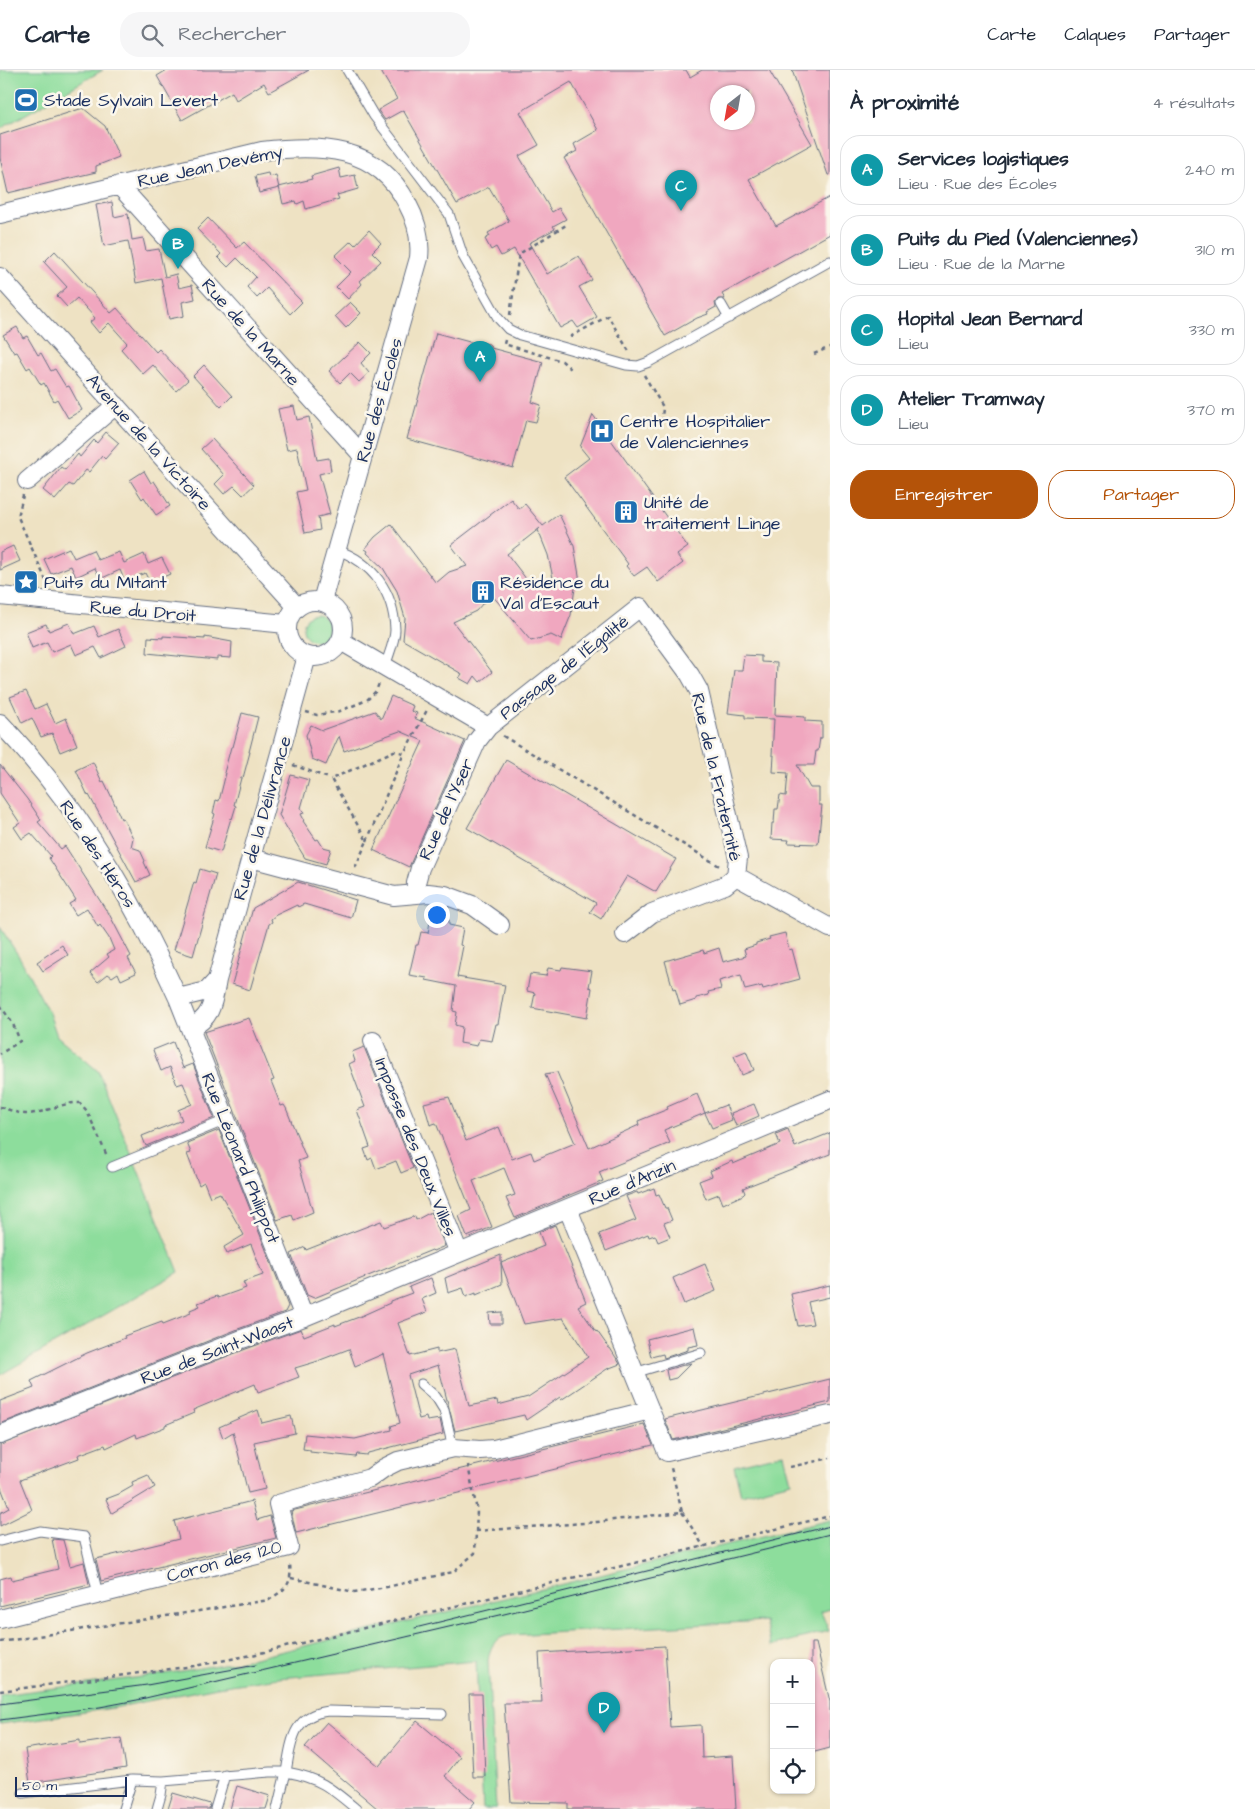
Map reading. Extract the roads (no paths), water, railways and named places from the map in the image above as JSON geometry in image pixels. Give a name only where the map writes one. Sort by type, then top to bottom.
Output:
[{"type":"street","name":"Rue Jean Devémy","points":[[0,214],[262,151],[284,148],[340,151],[367,160],[385,172],[405,200]]},
{"type":"street","name":"Rue de la Marne","points":[[119,185],[363,456]]},
{"type":"street","name":"Rue des Écoles","points":[[322,601],[419,258],[420,239],[418,229],[405,200]]},
{"type":"street","name":"Avenue de la Victoire","points":[[0,277],[297,606]]},
{"type":"street","points":[[27,481],[116,404]]},
{"type":"street","name":"Rue du Droit","points":[[0,596],[286,624]]},
{"type":"street","points":[[309,601],[322,601],[333,607],[341,617],[343,629],[341,641],[336,648],[327,655],[315,658],[300,654],[292,646],[287,636],[286,624],[297,606],[309,601]]},
{"type":"street","name":"Passage de l'Égalité","points":[[488,727],[640,607]]},
{"type":"street","name":"Rue de la Fraternité","points":[[640,607],[699,691],[738,858],[736,876]]},
{"type":"street","points":[[341,641],[488,727]]},
{"type":"street","name":"Rue de la Délivrance","points":[[190,1028],[203,1020],[209,1012],[214,999],[217,980],[307,656]]},
{"type":"street","name":"Rue des Héros","points":[[0,723],[42,771],[98,850],[138,917],[178,998]]},
{"type":"street","name":"Rue de l'Yser","points":[[415,894],[420,868],[477,741],[488,727]]},
{"type":"street","points":[[251,858],[394,896],[437,894],[464,901],[500,925]]},
{"type":"street","points":[[625,934],[652,913],[718,888],[736,876],[830,928]]},
{"type":"street","points":[[178,998],[207,991],[217,980]]},
{"type":"street","name":"Rue Léonard Philippot","points":[[178,998],[304,1317]]},
{"type":"street","name":"Impasse des Deux Villes","points":[[373,1041],[459,1253]]},
{"type":"street","name":"Rue d'Anzin","points":[[434,1264],[830,1100]]},
{"type":"street","points":[[568,1209],[667,1452],[830,1416]]},
{"type":"street","name":"Rue de Saint-Waast","points":[[0,1435],[242,1339],[304,1317],[434,1264]]},
{"type":"street","points":[[463,1448],[494,1449],[650,1410]]},
{"type":"street","name":"Coron des 120","points":[[0,1619],[289,1547],[278,1504],[370,1478],[398,1461],[463,1448]]},
{"type":"lane","points":[[347,70],[374,116],[449,214],[463,256],[498,318],[508,329],[520,335],[626,365],[638,366],[649,362],[830,261]]},
{"type":"lane","points":[[721,304],[729,318]]},
{"type":"lane","points":[[337,550],[357,559],[379,578],[391,602],[395,631],[385,668]]},
{"type":"lane","points":[[112,1168],[226,1120]]},
{"type":"lane","points":[[634,1373],[701,1352]]},
{"type":"lane","points":[[421,1384],[436,1397],[463,1448]]},
{"type":"lane","points":[[0,1541],[40,1531],[84,1538],[98,1594]]},
{"type":"lane","points":[[277,1809],[294,1732],[308,1718],[320,1712],[442,1714]]},
{"type":"lane","points":[[23,1793],[132,1780],[163,1781],[286,1772],[319,1781],[356,1809]]},
{"type":"lane","points":[[215,1809],[225,1775]]},
{"type":"lane","points":[[123,1809],[132,1780]]},
{"type":"lane","points":[[157,1809],[163,1781]]},
{"type":"tram line","points":[[415,1628],[830,1526]]},
{"type":"tram line","points":[[0,1720],[100,1707],[137,1700],[500,1615],[830,1534]]},
{"type":"tram line","points":[[0,1704],[147,1685],[256,1665]]},
{"type":"place","name":"Stade Sylvain Levert","points":[[26,100]]},
{"type":"place","name":"Hopital Jean Bernard","points":[[681,211]]},
{"type":"place","name":"Puits du Pied (Valenciennes)","points":[[178,269]]},
{"type":"place","name":"Services logistiques","points":[[480,382]]},
{"type":"place","name":"Centre Hospitalier de Valenciennes","points":[[602,431]]},
{"type":"place","name":"Unité de traitement Linge","points":[[626,512]]},
{"type":"place","name":"Puits du MItant","points":[[26,582]]},
{"type":"place","name":"Résidence du Val d'Escaut","points":[[483,592]]},
{"type":"place","name":"Atelier Tramway","points":[[604,1733]]}]
